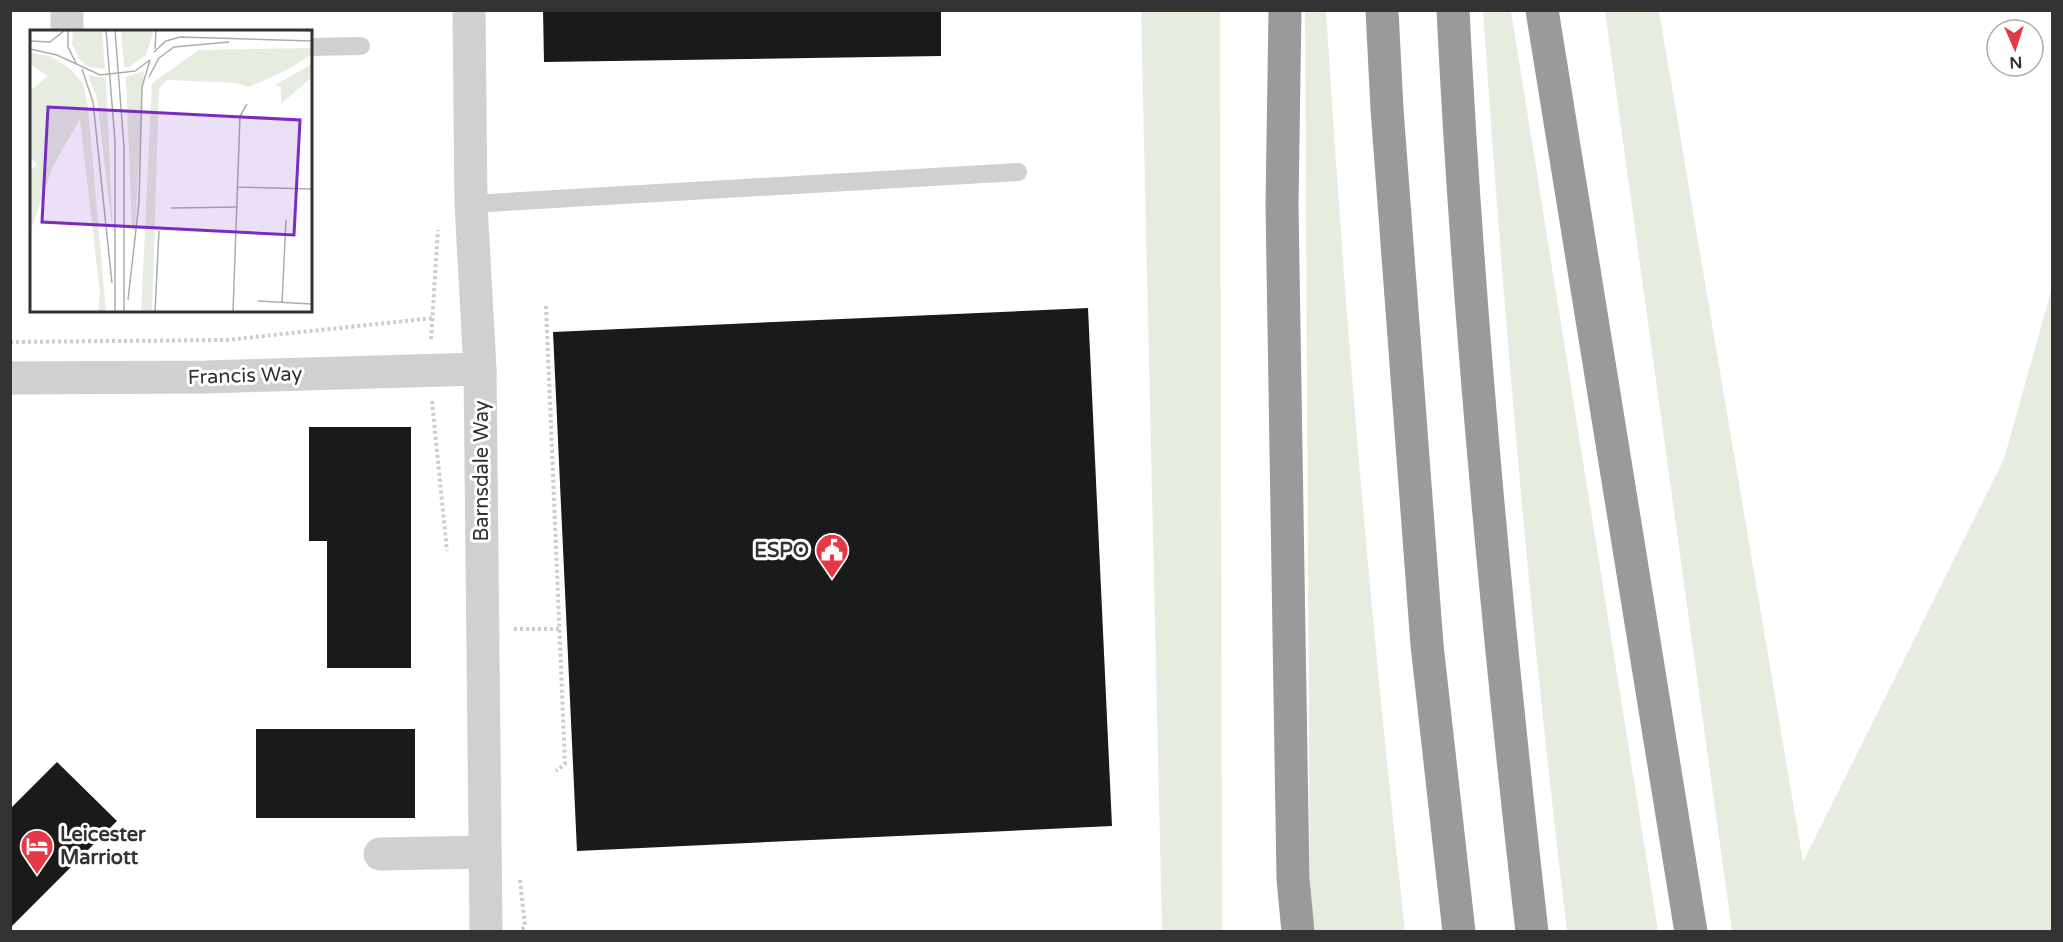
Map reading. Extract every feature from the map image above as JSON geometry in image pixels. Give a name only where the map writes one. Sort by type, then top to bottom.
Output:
[{"type":"highway","points":[[1285,10],[1282,216],[1293,879],[1298,932]]},
{"type":"highway","points":[[1382,10],[1387,109],[1427,645],[1459,932]]},
{"type":"highway","points":[[1453,10],[1466,221],[1504,690],[1532,932]]},
{"type":"highway","points":[[1542,10],[1691,932]]},
{"type":"highway","points":[[1287,932],[1293,879]]},
{"type":"street","points":[[67,10],[67,30]]},
{"type":"street","name":"Barnsdale Way","points":[[469,10],[471,204],[480,369],[486,932]]},
{"type":"street","name":"Francis Way","points":[[10,378],[206,377],[480,369]]},
{"type":"street","points":[[380,854],[484,852]]},
{"type":"lane","points":[[312,47],[361,46]]},
{"type":"lane","points":[[471,204],[1018,171]]},
{"type":"path","points":[[438,225],[434,318],[428,369],[448,555]]},
{"type":"path","points":[[546,306],[565,764],[556,771]]},
{"type":"path","points":[[10,342],[226,340],[434,318]]},
{"type":"path","points":[[508,629],[559,629]]},
{"type":"shaded area","points":[[1141,11],[1220,11],[1222,931],[1162,931]]},
{"type":"shaded area","points":[[1305,11],[1326,11],[1360,471],[1405,931],[1310,931]]},
{"type":"shaded area","points":[[1483,11],[1511,11],[1658,931],[1567,931],[1541,702],[1519,472]]},
{"type":"shaded area","points":[[1605,11],[1659,11],[1803,862],[2004,459],[2052,288],[2052,931],[1732,931]]},
{"type":"building","points":[[543,10],[941,10],[941,56],[544,62]]},
{"type":"building","name":"ESPO","points":[[1088,308],[1112,826],[577,851],[553,332]]},
{"type":"building","points":[[309,427],[411,427],[411,668],[327,668],[327,541],[309,541]]},
{"type":"building","points":[[256,729],[415,729],[415,818],[256,818]]},
{"type":"building","name":"Leicester Marriott","points":[[57,762],[117,821],[10,928],[10,809]]},
{"type":"place","name":"ESPO","points":[[832,579]]},
{"type":"place","name":"Leicester Marriott","points":[[37,875]]}]
